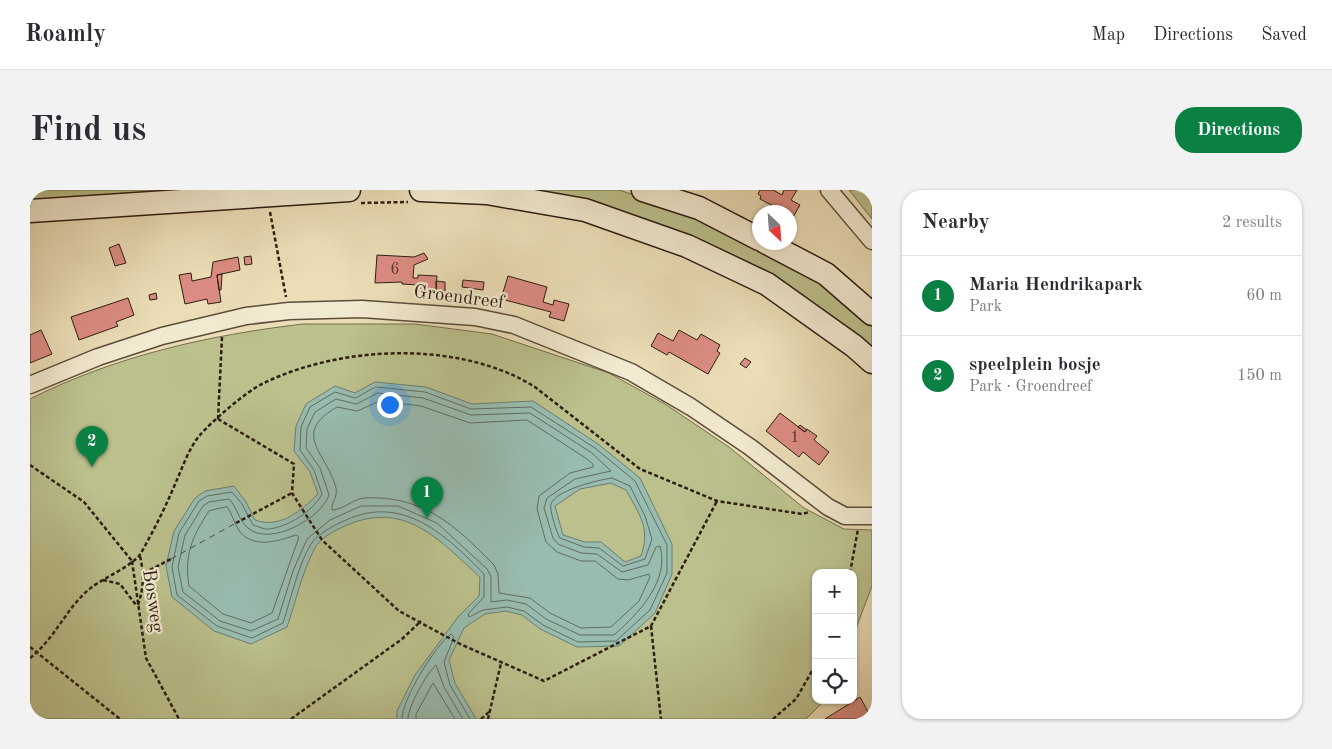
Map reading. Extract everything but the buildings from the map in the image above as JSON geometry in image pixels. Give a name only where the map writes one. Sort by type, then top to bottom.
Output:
[{"type":"main road","points":[[642,190],[699,208],[752,236]]},
{"type":"main road","points":[[418,196],[487,193],[585,210],[687,246],[767,284],[854,346],[872,362]]},
{"type":"main road","points":[[30,211],[353,196]]},
{"type":"main road","points":[[780,250],[826,274],[872,314]]},
{"type":"street","points":[[829,190],[872,241]]},
{"type":"street","name":"Groendreef","points":[[30,385],[98,357],[162,336],[223,321],[288,311],[362,310],[474,317],[523,328],[630,372],[691,407],[750,447],[828,507],[845,516],[866,517]]},
{"type":"path","points":[[353,196],[418,196]]},
{"type":"path","points":[[270,208],[288,311]]},
{"type":"path","points":[[218,419],[223,321]]},
{"type":"path","points":[[30,465],[84,502],[132,561],[140,556],[188,454],[200,435],[260,385],[300,369],[373,354],[395,352],[441,356],[490,366],[517,376],[535,387],[640,469],[717,501],[802,514],[828,507]]},
{"type":"path","points":[[218,419],[294,464],[292,493],[322,540],[399,611],[421,621],[460,644],[544,681],[650,626]]},
{"type":"path","points":[[236,523],[292,493]]},
{"type":"path","points":[[660,719],[650,626],[717,501]]},
{"type":"path","points":[[851,569],[866,517]]},
{"type":"path","points":[[138,607],[143,589],[144,573],[140,556]]},
{"type":"path","points":[[144,573],[171,559]]},
{"type":"path","name":"Bosweg","points":[[30,658],[47,644],[72,605],[103,580],[132,561],[146,658],[179,719]]},
{"type":"path","points":[[103,580],[120,584],[138,607]]},
{"type":"path","points":[[291,719],[402,639],[421,621]]},
{"type":"path","points":[[30,647],[120,719]]},
{"type":"path","points":[[488,719],[501,663]]},
{"type":"path","points":[[773,719],[796,699],[812,671]]},
{"type":"path","points":[[481,719],[490,711]]},
{"type":"green space","points":[[30,190],[237,190],[30,206]]},
{"type":"green space","points":[[521,190],[619,190],[699,216],[752,246],[752,250],[760,250],[826,287],[872,323],[872,353],[791,292]]},
{"type":"green space","points":[[849,190],[872,190],[872,219]]},
{"type":"green space","points":[[303,324],[415,324],[492,334],[609,373],[665,404],[729,447],[804,508],[844,529],[872,530],[872,586],[857,625],[857,569],[812,569],[812,704],[821,704],[806,719],[30,719],[30,399],[62,384],[129,359],[198,341]]},
{"type":"water","points":[[375,382],[426,387],[472,404],[533,401],[598,444],[640,478],[672,544],[672,574],[655,613],[619,646],[577,647],[540,629],[522,615],[506,611],[485,614],[464,628],[449,660],[455,683],[476,719],[397,719],[397,711],[415,675],[458,617],[479,596],[480,577],[435,537],[403,521],[386,517],[366,519],[345,526],[328,535],[317,544],[306,567],[287,627],[251,644],[214,631],[172,597],[166,566],[174,531],[195,498],[205,491],[234,486],[246,502],[255,520],[273,522],[290,517],[297,512],[318,494],[310,472],[294,451],[296,426],[306,404],[335,386],[355,393]],"holes":[[[611,483],[626,490],[639,514],[644,529],[645,537],[641,556],[625,562],[601,542],[585,542],[563,535],[555,506],[580,489]]]},
{"type":"ferry route","points":[[171,559],[236,523]]},
{"type":"place","name":"speelplein bosje","points":[[92,467]]},
{"type":"place","name":"Maria Hendrikapark","points":[[427,518]]}]
